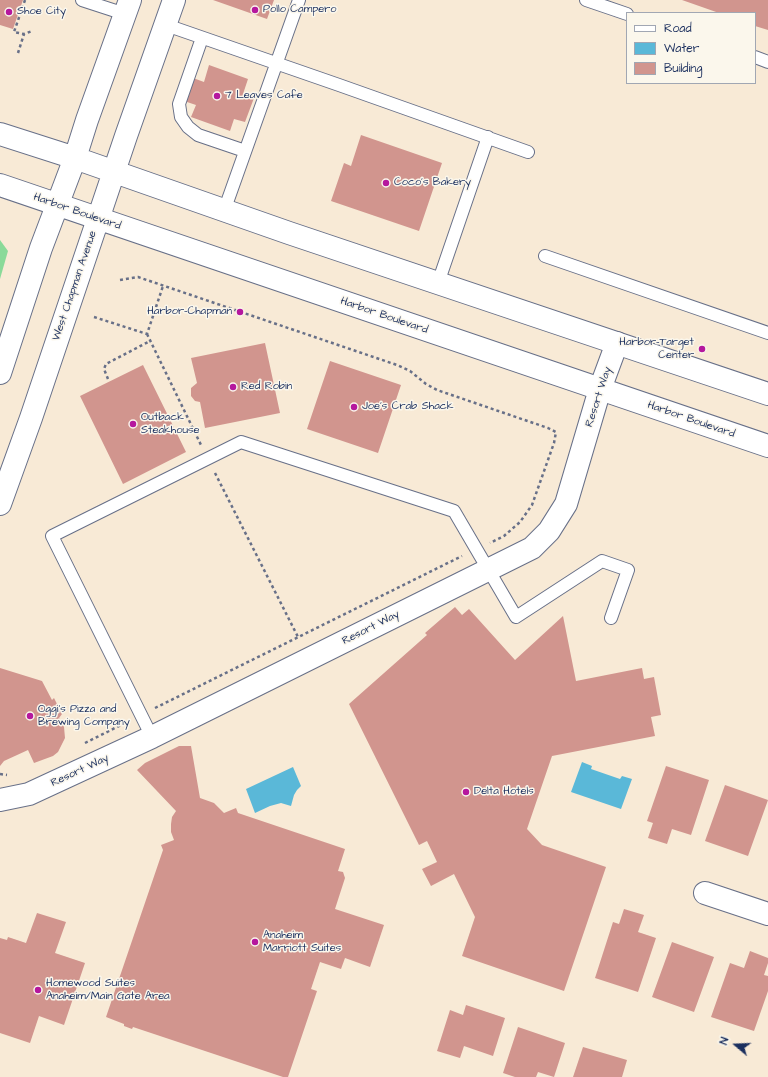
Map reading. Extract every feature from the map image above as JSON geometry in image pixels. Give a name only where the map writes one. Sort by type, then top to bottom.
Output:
[{"type":"main road","name":"West Chapman Avenue","points":[[0,504],[31,418],[174,0]]},
{"type":"main road","points":[[0,373],[41,248],[75,158],[127,7]]},
{"type":"main road","points":[[0,134],[75,158],[224,211],[768,394]]},
{"type":"main road","name":"Harbor Boulevard","points":[[0,186],[768,446]]},
{"type":"main road","name":"Resort Way","points":[[1,798],[29,794],[152,737],[532,548],[549,531],[566,504],[600,389],[616,343]]},
{"type":"main road","points":[[705,893],[768,914]]},
{"type":"lane","points":[[82,0],[127,7]]},
{"type":"lane","points":[[224,211],[299,0]]},
{"type":"lane","points":[[586,0],[626,14]]},
{"type":"lane","points":[[166,25],[528,152]]},
{"type":"lane","points":[[202,38],[179,104],[181,117],[188,127],[198,135],[245,151]]},
{"type":"lane","points":[[756,57],[768,62]]},
{"type":"lane","points":[[438,283],[488,137]]},
{"type":"lane","points":[[545,256],[768,333]]},
{"type":"lane","points":[[152,737],[52,536],[241,442],[454,511],[516,617],[602,561],[628,570],[611,618]]},
{"type":"path","points":[[25,0],[14,32],[24,34],[32,31]]},
{"type":"path","points":[[18,53],[24,34]]},
{"type":"path","points":[[79,745],[504,536],[520,522],[532,505],[554,443],[556,432],[437,390],[426,384],[410,371],[397,365],[138,277],[120,280]]},
{"type":"path","points":[[146,334],[163,286]]},
{"type":"path","points":[[94,317],[146,334],[298,637]]},
{"type":"path","points":[[108,379],[104,370],[106,364],[150,341]]},
{"type":"path","points":[[0,774],[11,775]]},
{"type":"green space","points":[[0,240],[8,251],[0,279]]},
{"type":"water","points":[[582,762],[592,766],[591,769],[620,779],[622,776],[632,779],[621,809],[571,792]]},
{"type":"water","points":[[293,767],[301,786],[294,795],[291,806],[281,803],[255,813],[246,789]]},
{"type":"building","name":"Shoe City","points":[[0,0],[23,0],[13,29],[0,25]]},
{"type":"building","name":"Pollo Campero","points":[[213,0],[274,0],[267,19]]},
{"type":"building","points":[[682,0],[768,0],[768,30],[756,26],[756,12],[716,12]]},
{"type":"building","name":"7 Leaves Cafe","points":[[209,65],[248,79],[243,94],[254,98],[245,122],[234,119],[230,131],[191,117],[196,105],[184,101],[193,78],[204,82]]},
{"type":"building","name":"Coco's Bakery","points":[[361,135],[442,163],[419,231],[331,201],[344,163],[351,166]]},
{"type":"building","name":"Red Robin","points":[[265,343],[280,413],[205,428],[200,402],[195,401],[191,396],[191,388],[197,383],[191,358]]},
{"type":"building","name":"Joe's Crab Shack","points":[[330,361],[401,385],[378,453],[307,429]]},
{"type":"building","name":"Outback Steakhouse","points":[[143,365],[186,452],[123,484],[80,396]]},
{"type":"building","name":"Delta Hotels","points":[[455,607],[462,615],[469,609],[515,660],[563,616],[576,681],[642,668],[644,679],[654,677],[661,715],[651,717],[655,736],[552,756],[527,829],[542,845],[606,867],[564,991],[462,956],[475,917],[454,874],[431,886],[422,869],[437,862],[427,841],[419,845],[349,704],[427,635],[425,633]]},
{"type":"building","name":"Oggi's Pizza and Brewing Company","points":[[0,668],[42,681],[52,700],[54,698],[62,714],[59,718],[64,727],[65,738],[58,752],[53,756],[34,763],[28,750],[4,761],[0,766]]},
{"type":"building","name":"Anaheim Marriott Suites","points":[[179,746],[191,746],[200,798],[214,803],[224,813],[236,808],[238,813],[345,849],[338,871],[343,872],[345,878],[335,909],[384,925],[370,967],[345,958],[341,969],[320,962],[311,989],[317,991],[288,1077],[283,1077],[133,1027],[132,1029],[106,1017],[163,850],[161,845],[174,840],[171,832],[171,824],[172,817],[176,811],[137,770],[145,763]]},
{"type":"building","points":[[666,766],[709,780],[691,835],[672,829],[667,844],[648,838],[653,823],[647,821]]},
{"type":"building","points":[[725,785],[768,800],[748,856],[705,841]]},
{"type":"building","points":[[624,909],[644,915],[638,932],[656,938],[638,992],[595,978],[613,922],[619,924]]},
{"type":"building","name":"Homewood Suites Anaheim/Main Gate Area","points":[[37,913],[66,922],[55,953],[85,963],[64,1025],[39,1016],[30,1043],[0,1033],[0,938],[7,940],[8,937],[26,943]]},
{"type":"building","points":[[672,942],[714,957],[694,1012],[652,997]]},
{"type":"building","points":[[750,951],[768,958],[764,975],[768,976],[768,991],[754,1031],[711,1017],[730,963],[744,968]]},
{"type":"building","points":[[466,1005],[505,1018],[493,1056],[464,1046],[460,1058],[437,1051],[450,1010],[463,1015]]},
{"type":"building","points":[[518,1027],[565,1043],[554,1077],[538,1072],[536,1077],[515,1077],[503,1073]]},
{"type":"building","points":[[583,1047],[627,1060],[622,1077],[573,1077]]},
{"type":"place","name":"Pollo Campero","points":[[255,10]]},
{"type":"place","name":"Shoe City","points":[[9,12]]},
{"type":"place","name":"7 Leaves Cafe","points":[[217,96]]},
{"type":"place","name":"Coco's Bakery","points":[[386,183]]},
{"type":"place","name":"Harbor-Chapman","points":[[240,312]]},
{"type":"place","name":"Harbor-Target Center","points":[[702,349]]},
{"type":"place","name":"Red Robin","points":[[233,387]]},
{"type":"place","name":"Joe's Crab Shack","points":[[354,407]]},
{"type":"place","name":"Outback Steakhouse","points":[[133,424]]},
{"type":"place","name":"Oggi's Pizza and Brewing Company","points":[[30,716]]},
{"type":"place","name":"Delta Hotels","points":[[466,792]]},
{"type":"place","name":"Anaheim Marriott Suites","points":[[255,942]]},
{"type":"place","name":"Homewood Suites Anaheim/Main Gate Area","points":[[38,990]]}]
